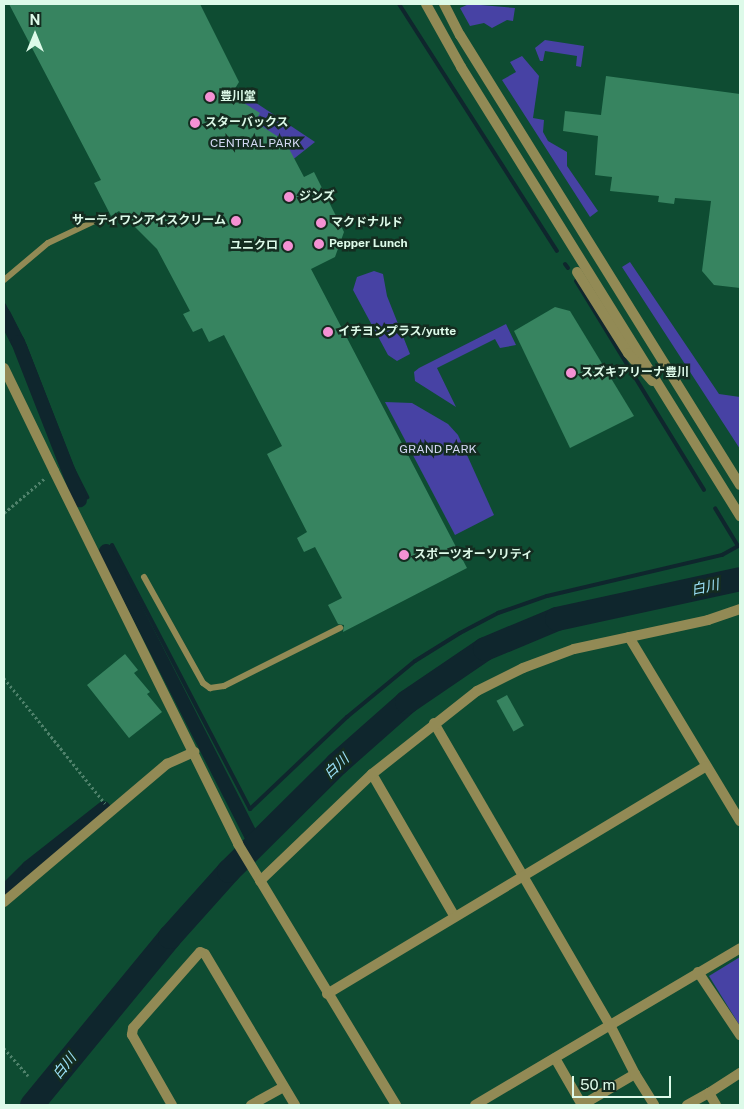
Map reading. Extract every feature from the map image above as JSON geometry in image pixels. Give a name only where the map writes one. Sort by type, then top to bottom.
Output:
[{"type":"street","points":[[426,4],[461,68],[740,516]]},
{"type":"street","points":[[444,4],[460,35],[740,485]]},
{"type":"street","points":[[576,272],[628,353],[671,403]]},
{"type":"street","points":[[4,368],[238,844],[327,994],[396,1105]]},
{"type":"street","points":[[260,882],[372,774],[434,723],[477,691],[523,668],[574,649],[708,620],[740,609]]},
{"type":"street","points":[[629,637],[740,821]]},
{"type":"street","points":[[434,723],[611,1027],[635,1074],[654,1105]]},
{"type":"street","points":[[4,902],[167,764],[194,752]]},
{"type":"street","points":[[327,994],[706,766]]},
{"type":"street","points":[[372,774],[455,917]]},
{"type":"street","points":[[475,1105],[611,1027],[740,948]]},
{"type":"street","points":[[172,1105],[132,1035],[133,1028],[200,952],[206,954],[295,1105]]},
{"type":"street","points":[[698,972],[740,1035]]},
{"type":"street","points":[[556,1058],[582,1105],[635,1074]]},
{"type":"street","points":[[688,1105],[740,1073]]},
{"type":"street","points":[[251,1105],[284,1087]]},
{"type":"street","points":[[709,1093],[716,1105]]},
{"type":"lane","points":[[4,280],[48,243],[99,219]]},
{"type":"lane","points":[[144,577],[203,683],[210,688],[224,686],[340,628]]},
{"type":"path","points":[[4,513],[54,471]]},
{"type":"path","points":[[4,678],[111,810]]},
{"type":"path","points":[[4,1048],[28,1076]]},
{"type":"green space","points":[[469,4],[515,8],[513,21],[507,20],[492,28],[484,23],[470,26],[460,8]]},
{"type":"green space","points":[[545,40],[584,46],[581,67],[576,66],[577,56],[545,51],[543,61],[540,61],[535,48]]},
{"type":"green space","points":[[522,56],[539,76],[533,118],[544,120],[543,132],[548,141],[567,152],[567,166],[598,211],[590,217],[502,80],[516,72],[510,62]]},
{"type":"green space","name":"CENTRAL PARK","points":[[235,89],[315,142],[246,197],[227,102]]},
{"type":"green space","points":[[630,262],[719,394],[740,397],[740,449],[622,267]]},
{"type":"green space","points":[[374,271],[383,274],[387,296],[410,354],[397,361],[388,355],[353,290],[357,277]]},
{"type":"green space","points":[[506,324],[516,345],[500,348],[495,339],[437,368],[456,407],[415,381],[414,372],[419,368]]},
{"type":"green space","name":"GRAND PARK","points":[[385,402],[412,403],[448,424],[458,435],[494,515],[455,535]]},
{"type":"green space","points":[[740,957],[740,1026],[709,976]]},
{"type":"building","points":[[9,4],[200,4],[239,82],[231,95],[260,113],[255,122],[285,141],[304,177],[314,172],[344,232],[335,257],[311,269],[467,568],[343,632],[344,625],[338,624],[328,605],[342,598],[315,547],[304,552],[297,538],[307,532],[267,454],[282,446],[224,335],[209,342],[202,328],[193,332],[183,314],[190,311],[157,249],[119,211],[111,216],[94,183],[101,180]]},
{"type":"building","points":[[606,76],[740,94],[740,288],[714,285],[702,271],[711,201],[675,198],[674,204],[658,202],[659,196],[610,191],[612,177],[595,175],[598,136],[563,131],[565,111],[601,115]]},
{"type":"building","name":"スズキアリーナ豊川","points":[[555,307],[570,311],[634,416],[570,448],[514,331]]},
{"type":"building","points":[[125,654],[138,670],[134,673],[150,692],[147,694],[162,712],[129,738],[87,685]]},
{"type":"building","points":[[507,695],[524,726],[513,731],[497,701]]},
{"type":"waterway","points":[[399,4],[557,251]]},
{"type":"waterway","points":[[565,264],[568,268]]},
{"type":"waterway","points":[[576,281],[704,490]]},
{"type":"waterway","points":[[4,305],[25,346],[72,467],[87,497]]},
{"type":"waterway","points":[[4,315],[18,342],[80,500]]},
{"type":"waterway","points":[[112,545],[250,809],[347,717],[415,661],[460,633],[498,613],[547,596],[722,555],[738,546],[715,508]]},
{"type":"waterway","points":[[106,551],[255,844]]},
{"type":"waterway","name":"白川","points":[[32,1105],[170,937],[229,871],[337,764],[407,702],[485,649],[557,619],[740,579]]},
{"type":"waterway","points":[[4,892],[29,867],[104,808]]},
{"type":"place","name":"豊川堂","points":[[210,97]]},
{"type":"place","name":"スターバックス","points":[[195,123]]},
{"type":"place","name":"ジンズ","points":[[289,197]]},
{"type":"place","name":"サーティワンアイスクリーム","points":[[236,221]]},
{"type":"place","name":"マクドナルド","points":[[321,223]]},
{"type":"place","name":"Pepper Lunch","points":[[319,244]]},
{"type":"place","name":"ユニクロ","points":[[288,246]]},
{"type":"place","name":"イチヨンプラス/yutte","points":[[328,332]]},
{"type":"place","name":"スズキアリーナ豊川","points":[[571,373]]},
{"type":"place","name":"スポーツオーソリティ","points":[[404,555]]}]
